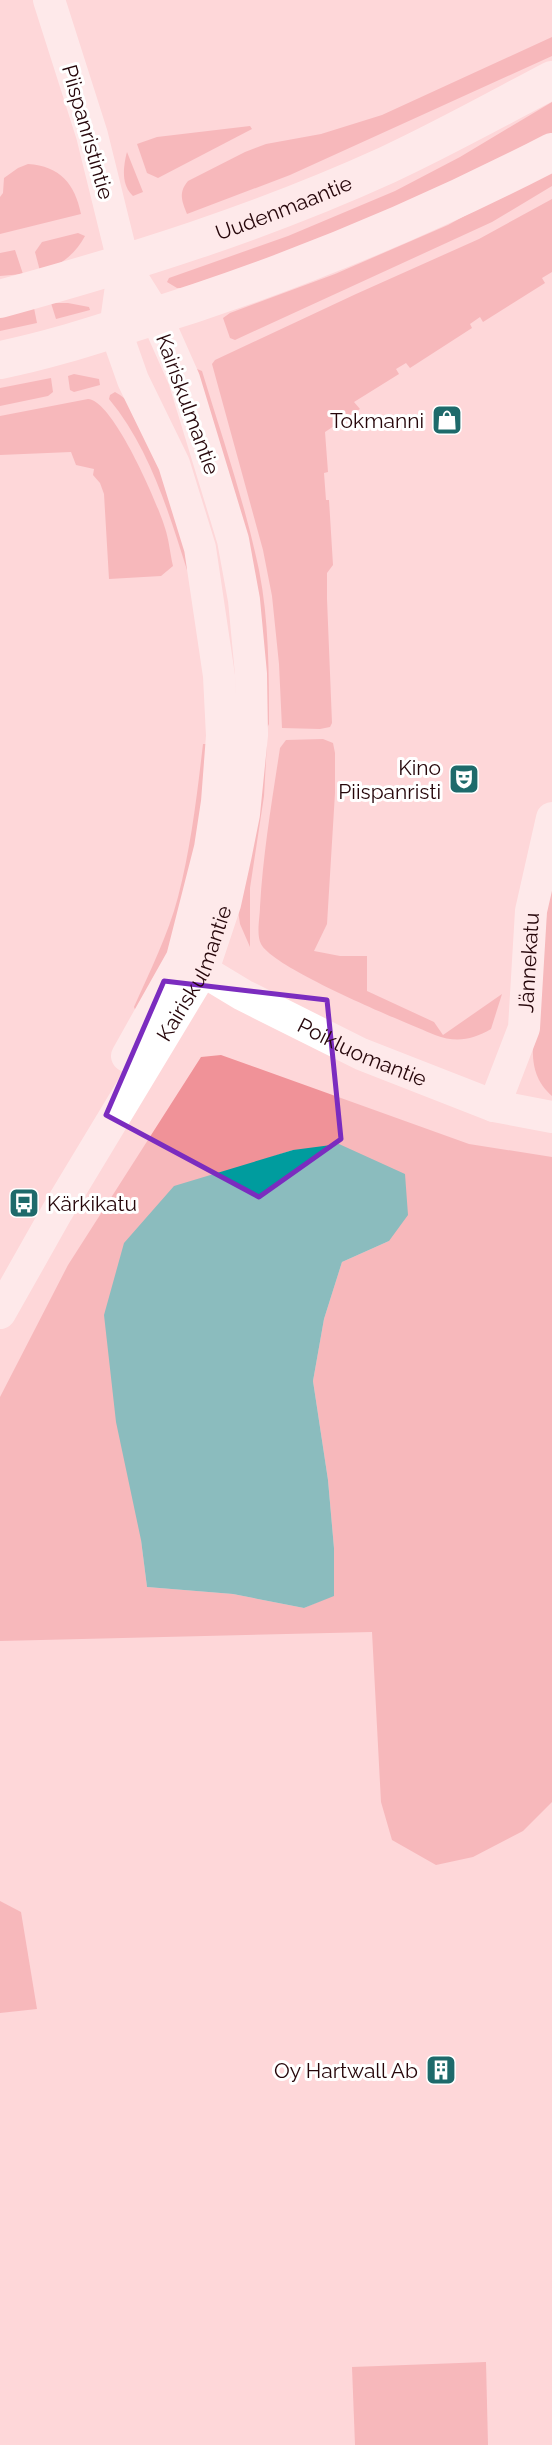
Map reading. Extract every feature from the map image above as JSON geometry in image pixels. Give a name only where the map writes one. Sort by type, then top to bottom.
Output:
[{"type":"main road","name":"Uudenmaantie","points":[[0,299],[124,265],[304,200],[387,165],[552,80]]},
{"type":"main road","points":[[0,360],[51,349],[266,280],[376,236],[493,183],[552,152]]},
{"type":"street","name":"Piispanristintie","points":[[49,0],[92,135],[124,265]]},
{"type":"street","name":"Kairiskulmantie","points":[[0,1313],[225,904],[244,814],[252,735],[251,674],[244,600],[233,540],[184,379],[156,316],[124,265]]},
{"type":"street","name":"Kairiskulmantie","points":[[0,1270],[147,1022],[192,964],[217,802],[222,736],[219,676],[200,548],[174,464],[133,380],[115,329],[124,265]]},
{"type":"street","name":"Jännekatu","points":[[494,1106],[524,1027],[531,911],[552,818]]},
{"type":"street","name":"Poikluomantie","points":[[192,964],[243,995],[360,1054],[494,1106],[552,1117]]},
{"type":"highlighted area","points":[[164,981],[327,1000],[341,1139],[259,1197],[106,1115]]},
{"type":"shaded area","points":[[552,37],[552,56],[290,175],[187,214],[182,193],[188,181],[245,152],[266,144],[321,134],[382,115]]},
{"type":"shaded area","points":[[552,102],[552,134],[404,208],[193,288],[177,288],[167,282],[169,278],[288,236],[395,191],[460,157]]},
{"type":"shaded area","points":[[250,126],[252,129],[158,178],[147,173],[137,144],[157,137]]},
{"type":"shaded area","points":[[127,152],[143,192],[133,196],[125,181]]},
{"type":"shaded area","points":[[28,164],[49,168],[64,179],[75,194],[81,214],[0,234],[0,197],[3,193],[4,178]]},
{"type":"shaded area","points":[[552,168],[552,186],[492,222],[235,340],[230,338],[223,318],[230,313],[335,274],[448,225]]},
{"type":"shaded area","points":[[552,199],[552,272],[542,278],[545,283],[483,322],[480,317],[470,324],[472,328],[410,368],[406,363],[396,369],[399,374],[354,402],[360,409],[325,432],[328,472],[324,473],[326,500],[329,500],[333,565],[327,573],[332,723],[330,727],[320,729],[282,728],[272,596],[263,550],[212,364],[215,360],[479,239]]},
{"type":"shaded area","points":[[78,233],[85,236],[72,254],[54,266],[40,271],[35,252],[42,242]]},
{"type":"shaded area","points":[[15,250],[23,274],[0,276],[0,253]]},
{"type":"shaded area","points":[[51,303],[68,303],[89,307],[90,310],[56,319]]},
{"type":"shaded area","points":[[34,308],[37,323],[0,331],[0,315]]},
{"type":"shaded area","points":[[191,371],[202,371],[225,445],[259,570],[268,647],[267,728]]},
{"type":"shaded area","points":[[74,374],[99,379],[100,385],[74,392],[70,390],[68,376]]},
{"type":"shaded area","points":[[51,378],[53,392],[48,396],[0,406],[0,388]]},
{"type":"shaded area","points":[[115,392],[129,403],[142,420],[153,443],[172,494],[191,561],[187,570],[165,502],[146,458],[109,399]]},
{"type":"shaded area","points":[[88,399],[98,404],[110,416],[122,434],[154,498],[166,533],[173,566],[161,576],[109,579],[104,494],[93,475],[94,469],[76,465],[71,452],[0,455],[0,416]]},
{"type":"shaded area","points":[[323,739],[333,743],[335,793],[327,924],[314,951],[340,956],[367,956],[367,991],[434,1022],[443,1035],[502,994],[491,1029],[464,1039],[435,1035],[289,967],[271,955],[261,944],[259,926],[263,867],[280,748],[286,740]]},
{"type":"shaded area","points":[[267,742],[264,796],[250,888],[250,947],[240,924],[236,897]]},
{"type":"shaded area","points":[[203,744],[213,744],[212,788],[169,960],[136,1012],[134,1007],[164,939],[183,878]]},
{"type":"shaded area","points":[[552,863],[552,1096],[538,1077],[534,1064],[533,1040]]},
{"type":"shaded area","points":[[221,1055],[469,1144],[552,1157],[552,1802],[523,1831],[473,1857],[436,1865],[392,1840],[381,1802],[372,1632],[0,1641],[0,1397],[68,1265],[201,1057]],"holes":[[[293,1150],[389,1241],[342,1262],[324,1319],[313,1381],[328,1480],[334,1548],[334,1595],[304,1608],[233,1594],[147,1587],[141,1540],[238,1168]]]},
{"type":"shaded area","points":[[0,1901],[21,1912],[37,2009],[0,2013]]},
{"type":"shaded area","points":[[486,2362],[488,2445],[355,2445],[352,2367]]},
{"type":"water","points":[[339,1144],[405,1174],[408,1215],[389,1241],[342,1262],[324,1319],[313,1381],[328,1480],[334,1548],[334,1596],[304,1608],[233,1594],[147,1587],[141,1540],[116,1422],[104,1315],[124,1243],[174,1186],[293,1150]]},
{"type":"place","name":"Tokmanni","points":[[447,420]]},
{"type":"place","name":"Kino Piispanristi","points":[[464,779]]},
{"type":"place","name":"Kärkikatu","points":[[24,1203]]},
{"type":"place","name":"Oy Hartwall Ab","points":[[441,2070]]}]
